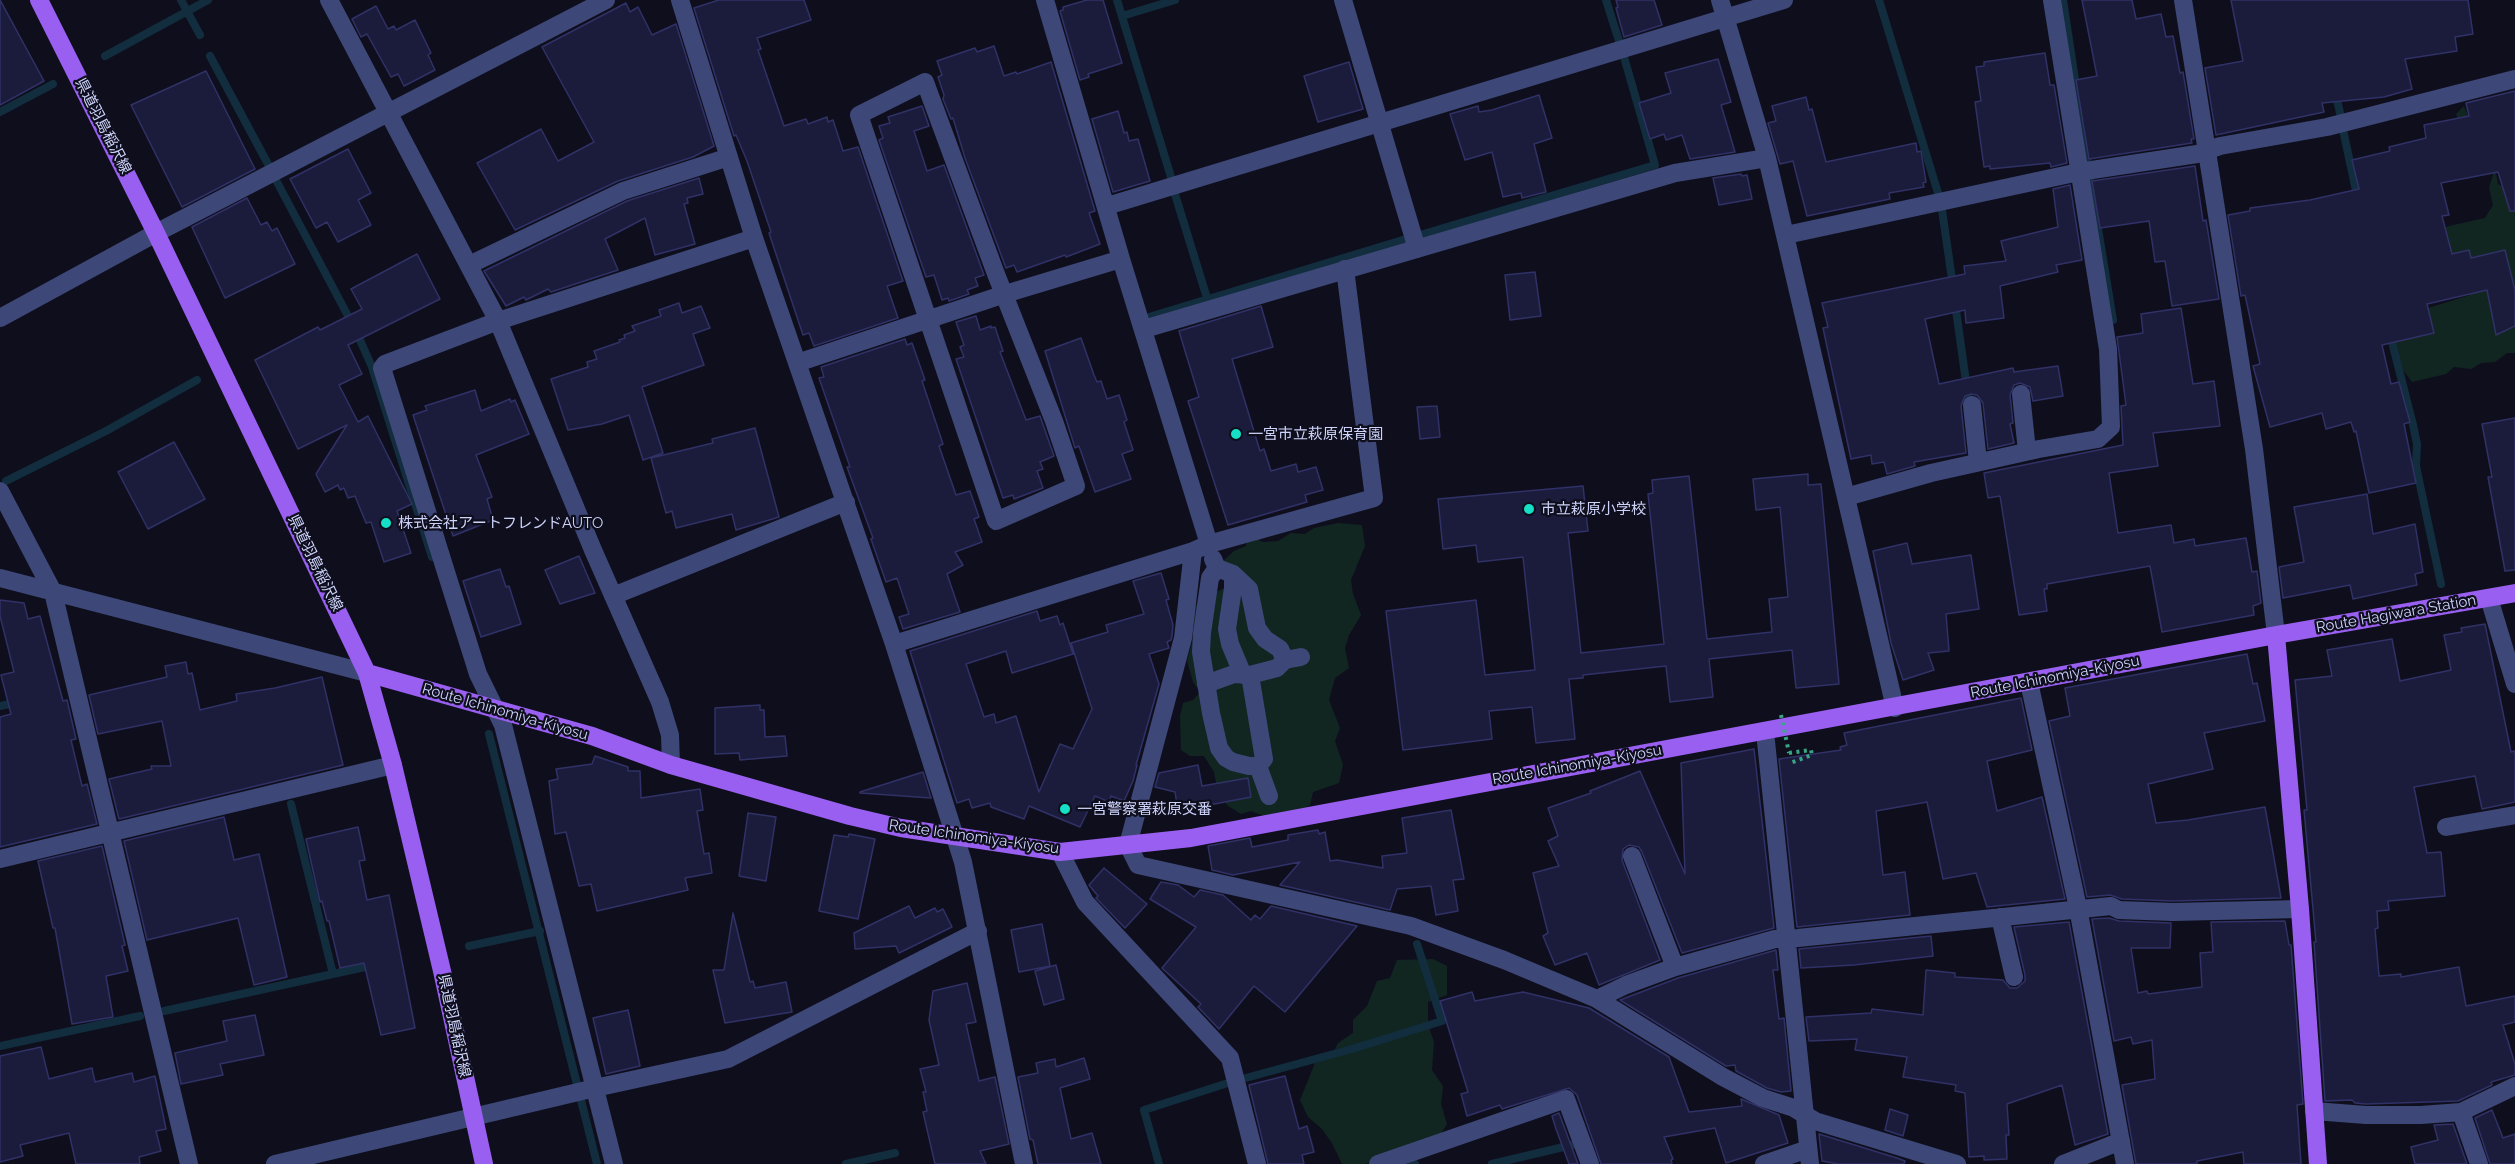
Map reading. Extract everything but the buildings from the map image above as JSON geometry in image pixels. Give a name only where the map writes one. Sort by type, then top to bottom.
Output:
[{"type":"main road","name":"県道羽島稲沢線","points":[[39,0],[156,233],[367,673],[393,765],[442,971],[484,1164]]},
{"type":"main road","name":"Route Hagiwara Station","points":[[2276,635],[2515,593]]},
{"type":"main road","name":"Route Ichinomiya-Kiyosu","points":[[367,673],[592,736],[671,765],[850,816],[901,828],[1060,852],[1191,838],[2276,635]]},
{"type":"main road","points":[[2276,635],[2301,909],[2318,1164]]},
{"type":"street","points":[[329,0],[498,321],[660,702],[670,735],[671,765]]},
{"type":"street","points":[[0,318],[156,233],[606,0]]},
{"type":"street","points":[[680,0],[754,238],[894,644],[963,862],[1024,1164]]},
{"type":"street","points":[[1046,0],[1121,259],[1213,559],[1233,588],[1227,629],[1230,644],[1246,675],[1263,744],[1264,759],[1258,766]]},
{"type":"street","points":[[1343,0],[1417,249]]},
{"type":"street","points":[[1107,206],[1380,123],[1723,9],[1784,0]]},
{"type":"street","points":[[1846,497],[1978,462],[2098,439],[2111,427],[2108,349],[2052,0]]},
{"type":"street","points":[[2183,0],[2254,449],[2276,635]]},
{"type":"street","points":[[1723,9],[1767,158],[1786,234],[1894,708]]},
{"type":"street","points":[[1786,234],[2079,172],[2196,154],[2220,146],[2327,127],[2515,79]]},
{"type":"street","points":[[925,82],[1005,294],[1054,421],[1076,486],[996,521],[860,116],[925,82]]},
{"type":"street","points":[[469,265],[623,191],[729,157]]},
{"type":"street","points":[[1144,329],[1675,172],[1767,158]]},
{"type":"street","points":[[614,1164],[591,1089],[503,725],[478,674],[382,368],[385,364],[498,321],[754,238]]},
{"type":"street","points":[[796,363],[1005,294],[1121,259]]},
{"type":"street","points":[[894,644],[1213,559],[1374,498],[1345,269]]},
{"type":"street","points":[[2021,394],[2027,451]]},
{"type":"street","points":[[1971,405],[1978,462]]},
{"type":"street","points":[[0,491],[53,592],[189,1164]]},
{"type":"street","points":[[613,596],[846,502]]},
{"type":"street","points":[[1206,684],[1234,674],[1246,675],[1277,668],[1293,658],[1265,639],[1257,628],[1249,589],[1213,559]]},
{"type":"street","points":[[1213,559],[1201,652],[1214,732],[1219,748],[1226,758],[1242,765],[1258,766]]},
{"type":"street","points":[[1213,559],[1183,638],[1128,845],[1138,865],[1411,926],[1504,960],[1597,999],[1723,1077],[1763,1098],[1794,1108],[1815,1121],[1957,1164]]},
{"type":"street","points":[[0,578],[367,673]]},
{"type":"street","points":[[2489,598],[2515,684]]},
{"type":"street","points":[[2029,682],[2078,908],[2125,1164]]},
{"type":"street","points":[[1764,1164],[1809,1156],[1765,732]]},
{"type":"street","points":[[0,859],[393,765]]},
{"type":"street","points":[[1258,766],[1269,796]]},
{"type":"street","points":[[2446,827],[2515,815]]},
{"type":"street","points":[[1060,852],[1085,902],[1230,1058],[1257,1164]]},
{"type":"street","points":[[1632,856],[1675,967]]},
{"type":"street","points":[[1597,999],[1626,985],[1675,967],[1775,939],[2111,906],[2119,910],[2173,912],[2301,909]]},
{"type":"street","points":[[2000,917],[2014,977]]},
{"type":"street","points":[[275,1164],[728,1059],[978,931]]},
{"type":"street","points":[[2314,1111],[2366,1115],[2461,1112],[2515,1086]]},
{"type":"street","points":[[1378,1164],[1566,1099],[1590,1164]]},
{"type":"street","points":[[2461,1112],[2479,1164]]},
{"type":"street","points":[[2063,1164],[2121,1141]]},
{"type":"path","points":[[1781,715],[1788,753],[1811,750],[1812,755],[1786,764]]},
{"type":"green space","points":[[2464,106],[2495,168],[2498,184],[2509,190],[2515,184],[2515,353],[2507,353],[2495,362],[2481,363],[2471,369],[2454,367],[2446,374],[2412,382],[2398,363],[2398,348],[2392,335],[2422,310],[2470,295],[2473,289],[2450,263],[2436,232],[2449,226],[2485,218],[2493,205],[2489,187],[2493,175],[2485,156],[2462,130],[2456,114]]},
{"type":"green space","points":[[1338,523],[1362,525],[1365,546],[1351,580],[1353,594],[1361,615],[1349,635],[1345,648],[1349,668],[1335,678],[1329,700],[1340,728],[1335,741],[1343,765],[1339,783],[1313,792],[1310,805],[1296,814],[1267,817],[1251,811],[1241,814],[1228,806],[1218,793],[1214,772],[1204,756],[1190,756],[1181,750],[1180,716],[1183,703],[1193,700],[1200,692],[1193,682],[1187,661],[1194,635],[1193,612],[1199,600],[1227,587],[1222,562],[1234,551],[1246,546],[1249,532],[1262,542],[1278,541],[1291,533],[1305,534],[1314,528]]},
{"type":"green space","points":[[1433,959],[1447,966],[1447,995],[1428,1002],[1428,1025],[1434,1042],[1432,1070],[1443,1086],[1441,1104],[1447,1124],[1439,1137],[1365,1164],[1342,1164],[1332,1143],[1322,1129],[1308,1117],[1300,1100],[1315,1063],[1331,1057],[1338,1043],[1353,1033],[1353,1020],[1367,1006],[1377,981],[1390,978],[1397,960]]},
{"type":"waterway","points":[[181,0],[200,35]]},
{"type":"waterway","points":[[105,56],[208,0]]},
{"type":"waterway","points":[[1117,0],[1171,177]]},
{"type":"waterway","points":[[1122,16],[1175,0]]},
{"type":"waterway","points":[[1606,0],[1619,41]]},
{"type":"waterway","points":[[1879,0],[1938,193]]},
{"type":"waterway","points":[[2063,0],[2087,159]]},
{"type":"waterway","points":[[210,56],[269,166]]},
{"type":"waterway","points":[[1420,235],[1655,165],[1624,57]]},
{"type":"waterway","points":[[0,112],[53,84]]},
{"type":"waterway","points":[[2335,91],[2340,113]]},
{"type":"waterway","points":[[2343,130],[2358,200]]},
{"type":"waterway","points":[[2090,180],[2113,320]]},
{"type":"waterway","points":[[277,182],[356,331],[372,367],[432,557]]},
{"type":"waterway","points":[[1174,191],[1207,298]]},
{"type":"waterway","points":[[1942,210],[1953,286]]},
{"type":"waterway","points":[[1149,317],[1406,239]]},
{"type":"waterway","points":[[1955,303],[1969,403]]},
{"type":"waterway","points":[[2390,334],[2417,444],[2416,466],[2441,584]]},
{"type":"waterway","points":[[6,481],[106,431],[197,380]]},
{"type":"waterway","points":[[0,706],[18,702]]},
{"type":"waterway","points":[[489,734],[597,1164]]},
{"type":"waterway","points":[[291,804],[333,974]]},
{"type":"waterway","points":[[469,946],[540,931]]},
{"type":"waterway","points":[[1242,1079],[1352,1049],[1442,1021],[1417,944]]},
{"type":"waterway","points":[[164,1011],[374,965]]},
{"type":"waterway","points":[[0,1046],[140,1016]]},
{"type":"waterway","points":[[1159,1164],[1144,1110],[1228,1083]]},
{"type":"waterway","points":[[1492,1164],[1572,1145]]},
{"type":"waterway","points":[[846,1164],[895,1153]]},
{"type":"place","name":"一宮市立萩原保育園","points":[[1236,434]]},
{"type":"place","name":"市立萩原小学校","points":[[1529,509]]},
{"type":"place","name":"株式会社アートフレンドAUTO","points":[[386,523]]},
{"type":"place","name":"一宮警察署萩原交番","points":[[1065,809]]}]
